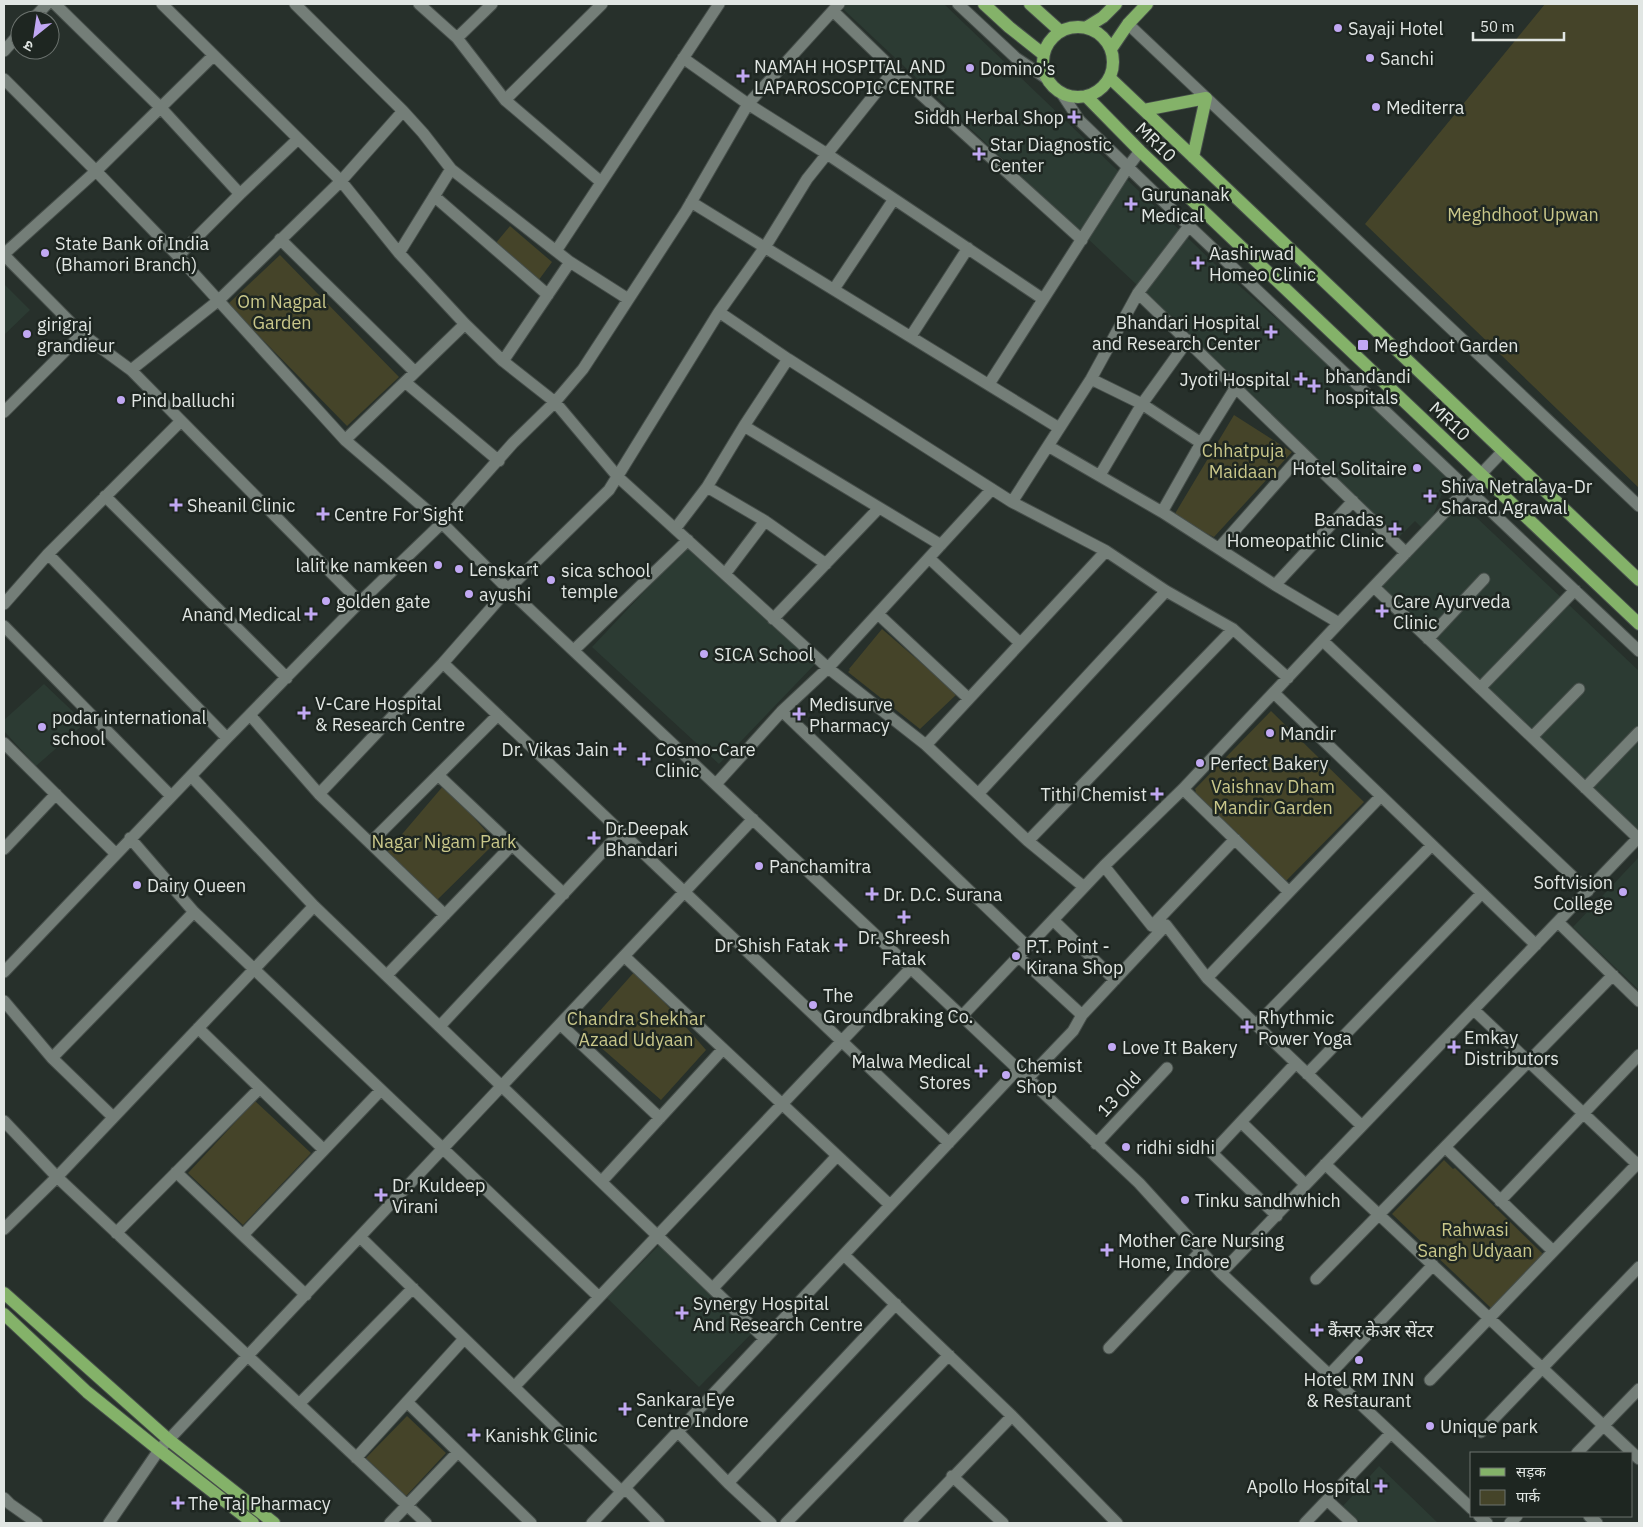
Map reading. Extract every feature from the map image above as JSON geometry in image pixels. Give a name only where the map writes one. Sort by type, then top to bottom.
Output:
[{"type":"main road","points":[[984,4],[1008,27],[1043,54]]},
{"type":"main road","points":[[1030,4],[1060,31]]},
{"type":"main road","points":[[1087,27],[1103,17],[1116,4]]},
{"type":"main road","points":[[1111,49],[1128,24],[1148,4]]},
{"type":"main road","points":[[1078,26],[1087,27],[1101,36],[1111,49],[1113,64],[1110,78],[1096,93],[1073,97],[1062,94],[1052,87],[1046,78],[1042,66],[1043,54],[1049,41],[1060,31],[1078,26]]},
{"type":"main road","name":"MR10","points":[[1110,78],[1639,580]]},
{"type":"main road","name":"MR10","points":[[1086,96],[1140,151],[1639,624]]},
{"type":"main road","points":[[1144,110],[1206,98],[1193,157]]},
{"type":"main road","points":[[4,1293],[169,1440],[274,1523]]},
{"type":"main road","points":[[4,1314],[87,1392],[253,1523]]},
{"type":"street","points":[[55,4],[160,107],[240,194]]},
{"type":"street","points":[[162,4],[341,180],[399,253],[465,324],[502,361],[556,402],[618,477],[828,668],[926,745],[1028,841],[1084,887]]},
{"type":"street","points":[[295,4],[423,133],[451,169],[570,262],[628,299]]},
{"type":"street","points":[[418,4],[457,38],[506,100],[601,182]]},
{"type":"street","points":[[457,38],[492,4]]},
{"type":"street","points":[[506,100],[602,4]]},
{"type":"street","points":[[556,251],[719,4]]},
{"type":"street","points":[[958,4],[1016,58],[1046,78]]},
{"type":"street","points":[[4,972],[130,838],[360,602],[442,523],[513,443],[556,402],[583,369],[691,202],[748,104],[836,8],[894,70],[1082,240]]},
{"type":"street","points":[[1128,24],[1639,506]]},
{"type":"street","points":[[214,56],[96,171],[4,255],[82,334],[131,370],[360,602]]},
{"type":"street","points":[[683,58],[748,104],[827,154],[1043,299]]},
{"type":"street","points":[[319,794],[443,663],[508,588],[609,490],[719,312],[765,247],[807,179],[894,70]]},
{"type":"street","points":[[4,79],[178,256],[345,440],[442,523],[508,588],[1139,1183],[1221,1273],[1470,1507]]},
{"type":"street","points":[[1062,94],[1080,121],[1639,651]]},
{"type":"street","points":[[131,370],[219,300],[341,180],[402,111]]},
{"type":"street","points":[[178,256],[298,139]]},
{"type":"street","points":[[989,384],[1140,151]]},
{"type":"street","points":[[399,253],[451,169]]},
{"type":"street","points":[[434,196],[548,295]]},
{"type":"street","points":[[834,289],[894,199]]},
{"type":"street","points":[[691,202],[1059,428]]},
{"type":"street","points":[[1012,502],[1091,379],[1138,293],[1189,226]]},
{"type":"street","points":[[280,239],[415,372]]},
{"type":"street","points":[[910,336],[968,248]]},
{"type":"street","points":[[502,361],[570,262]]},
{"type":"street","points":[[1138,293],[1406,553]]},
{"type":"street","points":[[719,312],[788,359],[1012,502],[1106,551],[1166,591],[1233,629],[1288,678]]},
{"type":"street","points":[[345,440],[465,324]]},
{"type":"street","points":[[4,412],[82,334]]},
{"type":"street","points":[[1100,475],[1142,404],[1188,340]]},
{"type":"street","points":[[675,529],[707,487],[788,359]]},
{"type":"street","points":[[1091,379],[1142,404],[1201,443]]},
{"type":"street","points":[[405,382],[499,461]]},
{"type":"street","points":[[1162,512],[1201,443],[1236,387]]},
{"type":"street","points":[[6,598],[181,421]]},
{"type":"street","points":[[744,426],[941,545]]},
{"type":"street","points":[[1048,446],[1162,512],[1275,585],[1339,623]]},
{"type":"street","points":[[962,1016],[1104,866],[1183,789],[1503,451]]},
{"type":"street","points":[[1219,548],[1303,453]]},
{"type":"street","points":[[707,487],[765,522],[826,564]]},
{"type":"street","points":[[716,784],[782,711],[828,668],[992,489]]},
{"type":"street","points":[[106,496],[287,678]]},
{"type":"street","points":[[1275,585],[1353,501]]},
{"type":"street","points":[[773,618],[879,508]]},
{"type":"street","points":[[725,574],[765,522]]},
{"type":"street","points":[[574,650],[688,540]]},
{"type":"street","points":[[926,745],[1106,551]]},
{"type":"street","points":[[48,554],[227,738]]},
{"type":"street","points":[[929,558],[1020,643]]},
{"type":"street","points":[[1428,639],[1484,579]]},
{"type":"street","points":[[1221,1273],[1639,838],[1374,588]]},
{"type":"street","points":[[1480,688],[1575,590]]},
{"type":"street","points":[[978,794],[1166,591]]},
{"type":"street","points":[[878,614],[968,698]]},
{"type":"street","points":[[4,626],[171,796]]},
{"type":"street","points":[[1028,841],[1233,629]]},
{"type":"street","points":[[1323,641],[1588,891]]},
{"type":"street","points":[[443,663],[949,1143]]},
{"type":"street","points":[[1532,737],[1579,689]]},
{"type":"street","points":[[1274,693],[1536,945]]},
{"type":"street","points":[[782,711],[1027,946]]},
{"type":"street","points":[[250,715],[319,794],[445,915]]},
{"type":"street","points":[[370,843],[498,715]]},
{"type":"street","points":[[1585,788],[1639,732]]},
{"type":"street","points":[[4,743],[116,854]]},
{"type":"street","points":[[438,775],[564,894]]},
{"type":"street","points":[[191,776],[314,906],[765,1339]]},
{"type":"street","points":[[1183,789],[1289,892]]},
{"type":"street","points":[[4,849],[56,794]]},
{"type":"street","points":[[1207,978],[1380,796]]},
{"type":"street","points":[[109,1523],[169,1440],[753,819]]},
{"type":"street","points":[[440,1026],[621,832]]},
{"type":"street","points":[[130,838],[194,912],[599,1297]]},
{"type":"street","points":[[1152,926],[1235,839]]},
{"type":"street","points":[[387,975],[512,845]]},
{"type":"street","points":[[1256,1025],[1432,845]]},
{"type":"street","points":[[1104,866],[1152,926]]},
{"type":"street","points":[[1307,1074],[1482,893]]},
{"type":"street","points":[[4,1229],[57,1177],[314,906]]},
{"type":"street","points":[[52,1058],[194,912]]},
{"type":"street","points":[[1052,920],[1115,980]]},
{"type":"street","points":[[1558,922],[1639,1000]]},
{"type":"street","points":[[1152,926],[1166,925]]},
{"type":"street","points":[[1166,925],[1207,978],[1362,1126]]},
{"type":"street","points":[[1028,1078],[1074,1031],[1082,1015],[1166,925]]},
{"type":"street","points":[[624,956],[890,1205]]},
{"type":"street","points":[[1018,956],[1082,1015]]},
{"type":"street","points":[[514,1387],[911,968]]},
{"type":"street","points":[[1316,1279],[1613,975]]},
{"type":"street","points":[[4,1001],[52,1058],[113,1117]]},
{"type":"street","points":[[1430,1380],[1639,1164],[1474,1010]]},
{"type":"street","points":[[560,1024],[660,1118]]},
{"type":"street","points":[[198,1028],[324,1150]]},
{"type":"street","points":[[602,1181],[723,1050]]},
{"type":"street","points":[[1500,1201],[1639,1054]]},
{"type":"street","points":[[1277,1216],[1212,1153],[1296,1064]]},
{"type":"street","name":"13 Old","points":[[1096,1144],[1166,1068]]},
{"type":"street","points":[[592,1523],[1018,1069]]},
{"type":"street","points":[[116,1233],[260,1088]]},
{"type":"street","points":[[243,1235],[381,1090]]},
{"type":"street","points":[[4,1121],[57,1177],[426,1523]]},
{"type":"street","points":[[1241,1122],[1305,1184]]},
{"type":"street","points":[[1445,1147],[1553,1252]]},
{"type":"street","points":[[713,1288],[837,1156]]},
{"type":"street","points":[[1325,1164],[1632,1452]]},
{"type":"street","points":[[176,1172],[306,1295]]},
{"type":"street","points":[[360,1237],[514,1387],[659,1523]]},
{"type":"street","points":[[1109,1348],[1201,1251]]},
{"type":"street","points":[[844,1255],[1012,1416],[1118,1523]]},
{"type":"street","points":[[1329,1375],[1433,1265]]},
{"type":"street","points":[[1481,1432],[1639,1267]]},
{"type":"street","points":[[299,1404],[413,1288]]},
{"type":"street","points":[[728,1483],[896,1304]]},
{"type":"street","points":[[356,1458],[464,1339]]},
{"type":"street","points":[[786,1523],[949,1355]]},
{"type":"street","points":[[1578,1452],[1639,1389]]},
{"type":"street","points":[[407,1402],[531,1523]]},
{"type":"street","points":[[909,1523],[952,1476],[1012,1416]]},
{"type":"street","points":[[678,1432],[771,1523]]},
{"type":"street","points":[[1305,1523],[1391,1433]]},
{"type":"street","points":[[390,1523],[458,1452]]},
{"type":"street","points":[[952,1476],[1003,1523]]},
{"type":"street","points":[[4,1498],[37,1523]]},
{"type":"street","points":[[1327,1500],[1352,1523]]},
{"type":"shaded area","points":[[845,4],[944,4],[1217,266],[1451,473],[1445,486],[1447,488],[1442,494],[1426,532],[1415,521],[1397,539],[1136,284],[842,8]]},
{"type":"shaded area","points":[[4,284],[30,310],[4,335]]},
{"type":"shaded area","points":[[1460,502],[1639,671],[1639,831],[1380,589]]},
{"type":"shaded area","name":"SICA School","points":[[688,545],[817,662],[719,764],[592,647]]},
{"type":"shaded area","name":"podar international school","points":[[44,684],[85,723],[36,766],[4,731],[4,720]]},
{"type":"shaded area","name":"Softvision College","points":[[1639,857],[1639,990],[1573,927]]},
{"type":"shaded area","name":"Synergy Hospital And Research Centre","points":[[666,1238],[758,1327],[699,1387],[607,1298]]},
{"type":"shaded area","name":"Apollo Hospital","points":[[1379,1466],[1438,1523],[1361,1523],[1343,1506]]},
{"type":"green space","name":"Meghdhoot Upwan","points":[[1545,4],[1639,4],[1639,488],[1365,224]]},
{"type":"green space","points":[[510,226],[552,262],[538,281],[495,244]]},
{"type":"green space","name":"Om Nagpal Garden","points":[[280,255],[399,377],[347,426],[228,304]]},
{"type":"green space","name":"Chhatpuja Maidaan","points":[[1234,415],[1292,452],[1214,537],[1173,517]]},
{"type":"green space","points":[[882,629],[957,694],[920,729],[848,672]]},
{"type":"green space","name":"Vaishnav Dham Mandir Garden","points":[[1271,711],[1364,802],[1281,886],[1190,797],[1196,791],[1195,789]]},
{"type":"green space","name":"Nagar Nigam Park","points":[[444,785],[496,842],[436,901],[386,853]]},
{"type":"green space","name":"Chandra Shekhar Azaad Udyaan","points":[[636,970],[706,1050],[661,1100],[582,1031]]},
{"type":"green space","points":[[255,1101],[311,1153],[243,1225],[188,1173]]},
{"type":"green space","name":"Rahwasi Sangh Udyaan","points":[[1444,1160],[1453,1169],[1455,1168],[1543,1254],[1493,1308],[1392,1214]]},
{"type":"green space","points":[[407,1416],[446,1453],[406,1496],[366,1458]]},
{"type":"place","name":"Sayaji Hotel","points":[[1338,28]]},
{"type":"place","name":"Sanchi","points":[[1370,58]]},
{"type":"place","name":"Domino's","points":[[970,68]]},
{"type":"place","name":"NAMAH HOSPITAL AND LAPAROSCOPIC CENTRE","points":[[743,76]]},
{"type":"place","name":"Mediterra","points":[[1376,107]]},
{"type":"place","name":"Siddh Herbal Shop","points":[[1074,117]]},
{"type":"place","name":"Star Diagnostic Center","points":[[979,154]]},
{"type":"place","name":"Gurunanak Medical","points":[[1131,204]]},
{"type":"place","name":"State Bank of India (Bhamori Branch)","points":[[45,253]]},
{"type":"place","name":"Aashirwad Homeo Clinic","points":[[1198,263]]},
{"type":"place","name":"Bhandari Hospital and Research Center","points":[[1271,332]]},
{"type":"place","name":"girigraj grandieur","points":[[27,334]]},
{"type":"place","name":"Meghdoot Garden","points":[[1363,345]]},
{"type":"place","name":"Jyoti Hospital","points":[[1301,379]]},
{"type":"place","name":"bhandandi hospitals","points":[[1314,386]]},
{"type":"place","name":"Pind balluchi","points":[[121,400]]},
{"type":"place","name":"Hotel Solitaire","points":[[1417,468]]},
{"type":"place","name":"Shiva Netralaya-Dr Sharad Agrawal","points":[[1430,496]]},
{"type":"place","name":"Sheanil Clinic","points":[[176,505]]},
{"type":"place","name":"Centre For Sight","points":[[323,514]]},
{"type":"place","name":"Banadas Homeopathic Clinic","points":[[1395,529]]},
{"type":"place","name":"lalit ke namkeen","points":[[438,565]]},
{"type":"place","name":"Lenskart","points":[[459,569]]},
{"type":"place","name":"sica school temple","points":[[551,580]]},
{"type":"place","name":"ayushi","points":[[469,594]]},
{"type":"place","name":"golden gate","points":[[326,601]]},
{"type":"place","name":"Care Ayurveda Clinic","points":[[1382,611]]},
{"type":"place","name":"Anand Medical","points":[[311,614]]},
{"type":"place","name":"SICA School","points":[[704,654]]},
{"type":"place","name":"V-Care Hospital & Research Centre","points":[[304,713]]},
{"type":"place","name":"Medisurve Pharmacy","points":[[799,714]]},
{"type":"place","name":"podar international school","points":[[42,727]]},
{"type":"place","name":"Mandir","points":[[1270,733]]},
{"type":"place","name":"Dr. Vikas Jain","points":[[620,749]]},
{"type":"place","name":"Cosmo-Care Clinic","points":[[644,759]]},
{"type":"place","name":"Perfect Bakery","points":[[1200,763]]},
{"type":"place","name":"Tithi Chemist","points":[[1157,794]]},
{"type":"place","name":"Dr.Deepak Bhandari","points":[[594,838]]},
{"type":"place","name":"Panchamitra","points":[[759,866]]},
{"type":"place","name":"Dairy Queen","points":[[137,885]]},
{"type":"place","name":"Softvision College","points":[[1623,892]]},
{"type":"place","name":"Dr. D.C. Surana","points":[[872,894]]},
{"type":"place","name":"Dr. Shreesh Fatak","points":[[904,917]]},
{"type":"place","name":"Dr Shish Fatak","points":[[841,945]]},
{"type":"place","name":"P.T. Point - Kirana Shop","points":[[1016,956]]},
{"type":"place","name":"The Groundbraking Co.","points":[[813,1005]]},
{"type":"place","name":"Rhythmic Power Yoga","points":[[1247,1027]]},
{"type":"place","name":"Love It Bakery","points":[[1112,1047]]},
{"type":"place","name":"Emkay Distributors","points":[[1454,1047]]},
{"type":"place","name":"Malwa Medical Stores","points":[[981,1071]]},
{"type":"place","name":"Chemist Shop","points":[[1006,1075]]},
{"type":"place","name":"ridhi sidhi","points":[[1126,1147]]},
{"type":"place","name":"Dr. Kuldeep Virani","points":[[381,1195]]},
{"type":"place","name":"Tinku sandhwhich","points":[[1185,1200]]},
{"type":"place","name":"Mother Care Nursing Home, Indore","points":[[1107,1250]]},
{"type":"place","name":"Synergy Hospital And Research Centre","points":[[682,1313]]},
{"type":"place","name":"कैंसर केअर सेंटर","points":[[1317,1330]]},
{"type":"place","name":"Hotel RM INN & Restaurant","points":[[1359,1360]]},
{"type":"place","name":"Sankara Eye Centre Indore","points":[[625,1409]]},
{"type":"place","name":"Unique park","points":[[1430,1426]]},
{"type":"place","name":"Kanishk Clinic","points":[[474,1435]]},
{"type":"place","name":"Apollo Hospital","points":[[1381,1486]]},
{"type":"place","name":"The Taj Pharmacy","points":[[178,1503]]}]
